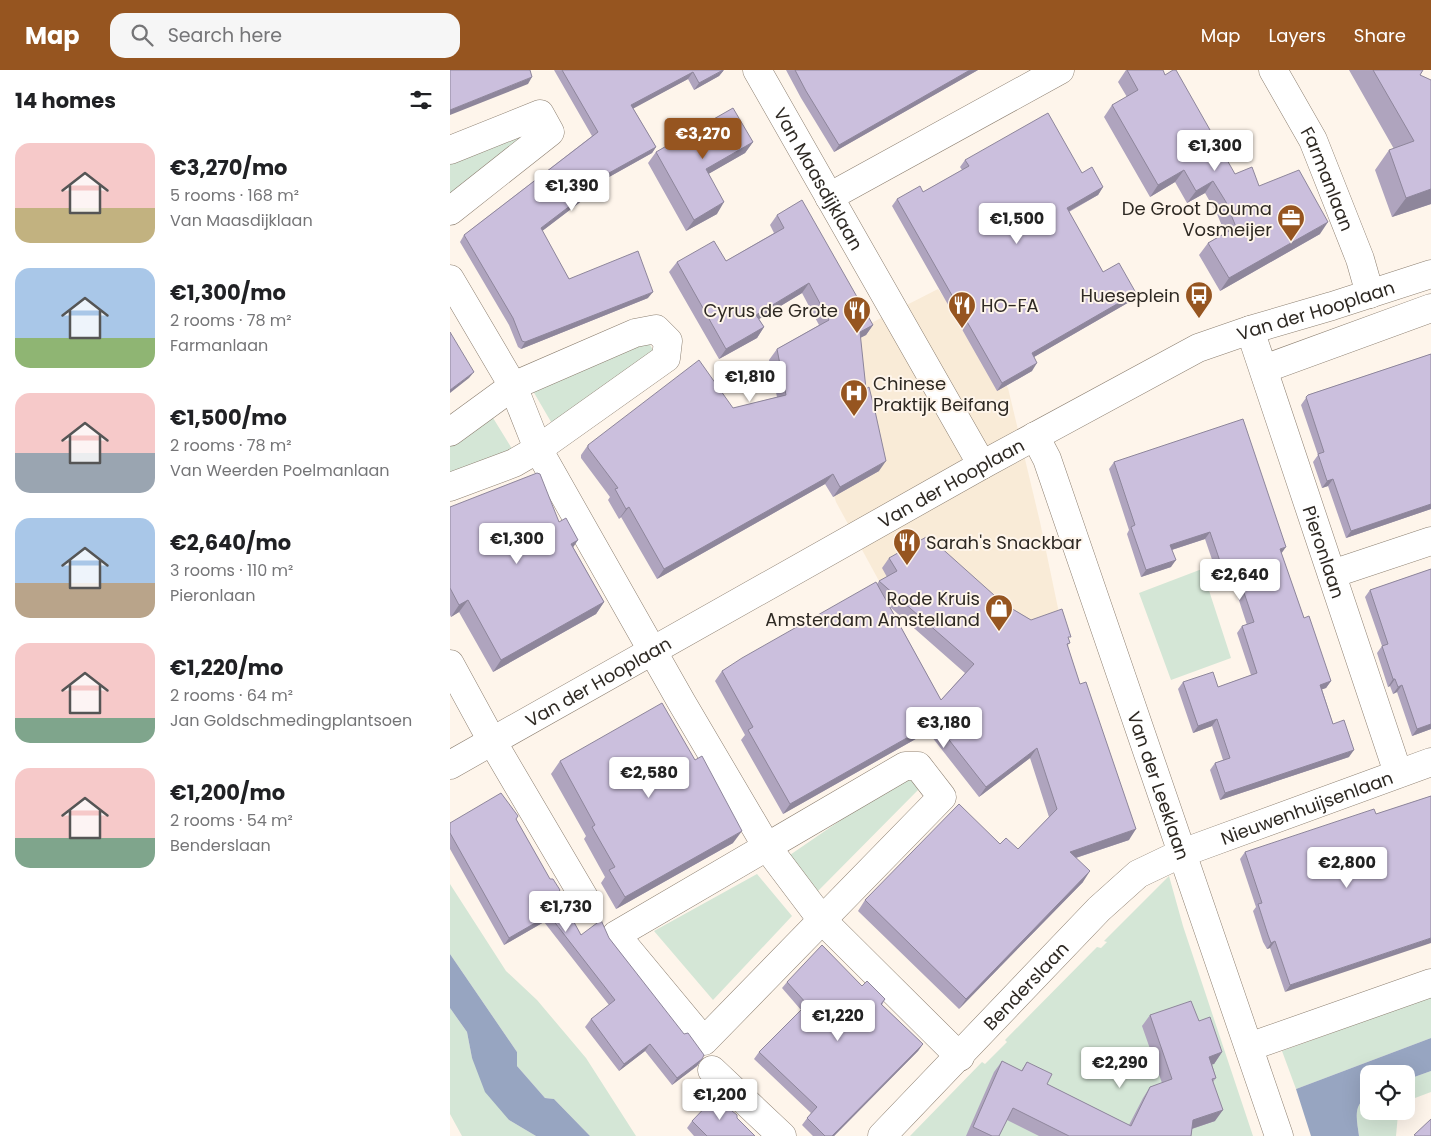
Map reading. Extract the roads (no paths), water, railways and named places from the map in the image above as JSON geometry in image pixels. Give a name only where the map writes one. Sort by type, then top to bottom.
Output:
[{"type":"street","name":"Van Maasdijklaan","points":[[757,70],[982,465]]},
{"type":"street","points":[[829,197],[1060,70]]},
{"type":"street","name":"Farmanlaan","points":[[1273,70],[1312,140],[1360,259],[1370,294]]},
{"type":"street","points":[[450,150],[540,114],[550,132],[450,211]]},
{"type":"street","name":"Van der Hooplaan","points":[[450,765],[982,465],[1198,348],[1431,274]]},
{"type":"street","points":[[450,279],[513,386],[538,448],[653,652],[767,847],[822,920],[960,1057]]},
{"type":"street","name":"Van der Hooplaan","points":[[1264,369],[1431,308]]},
{"type":"street","points":[[450,432],[513,386],[635,333],[656,329],[668,341],[666,358],[538,448],[514,463],[450,488]]},
{"type":"street","name":"Pieronlaan","points":[[1250,330],[1398,773]]},
{"type":"street","name":"Van der Leeklaan","points":[[1035,436],[1047,458],[1279,1136]]},
{"type":"street","points":[[1332,574],[1431,541]]},
{"type":"street","points":[[450,664],[492,741],[588,904]]},
{"type":"street","name":"Nieuwenhuijsenlaan","points":[[1182,853],[1431,762]]},
{"type":"street","points":[[905,766],[918,766],[942,797],[822,920],[704,1041],[616,935],[905,766]]},
{"type":"street","name":"Benderslaan","points":[[882,1136],[1106,903],[1138,874],[1182,853]]},
{"type":"street","points":[[1249,1047],[1431,983]]},
{"type":"street","points":[[712,1070],[782,1136]]},
{"type":"water","points":[[450,954],[517,1052],[517,1066],[545,1098],[554,1099],[590,1136],[536,1136],[509,1120],[485,1092],[472,1058],[467,1032],[450,1008]]},
{"type":"water","points":[[1431,1038],[1431,1071],[1415,1077],[1415,1065],[1360,1065],[1360,1103],[1357,1113],[1359,1136],[1311,1136],[1296,1089]]},
{"type":"place","name":"De Groot Douma Vosmeijer","points":[[1291,242]]},
{"type":"place","name":"Hueseplein","points":[[1199,319]]},
{"type":"place","name":"HO-FA","points":[[962,329]]},
{"type":"place","name":"Cyrus de Grote","points":[[857,334]]},
{"type":"place","name":"Chinese Praktijk Beifang","points":[[854,417]]},
{"type":"place","name":"Sarah's Snackbar","points":[[907,566]]},
{"type":"place","name":"Rode Kruis Amsterdam Amstelland","points":[[999,632]]}]
